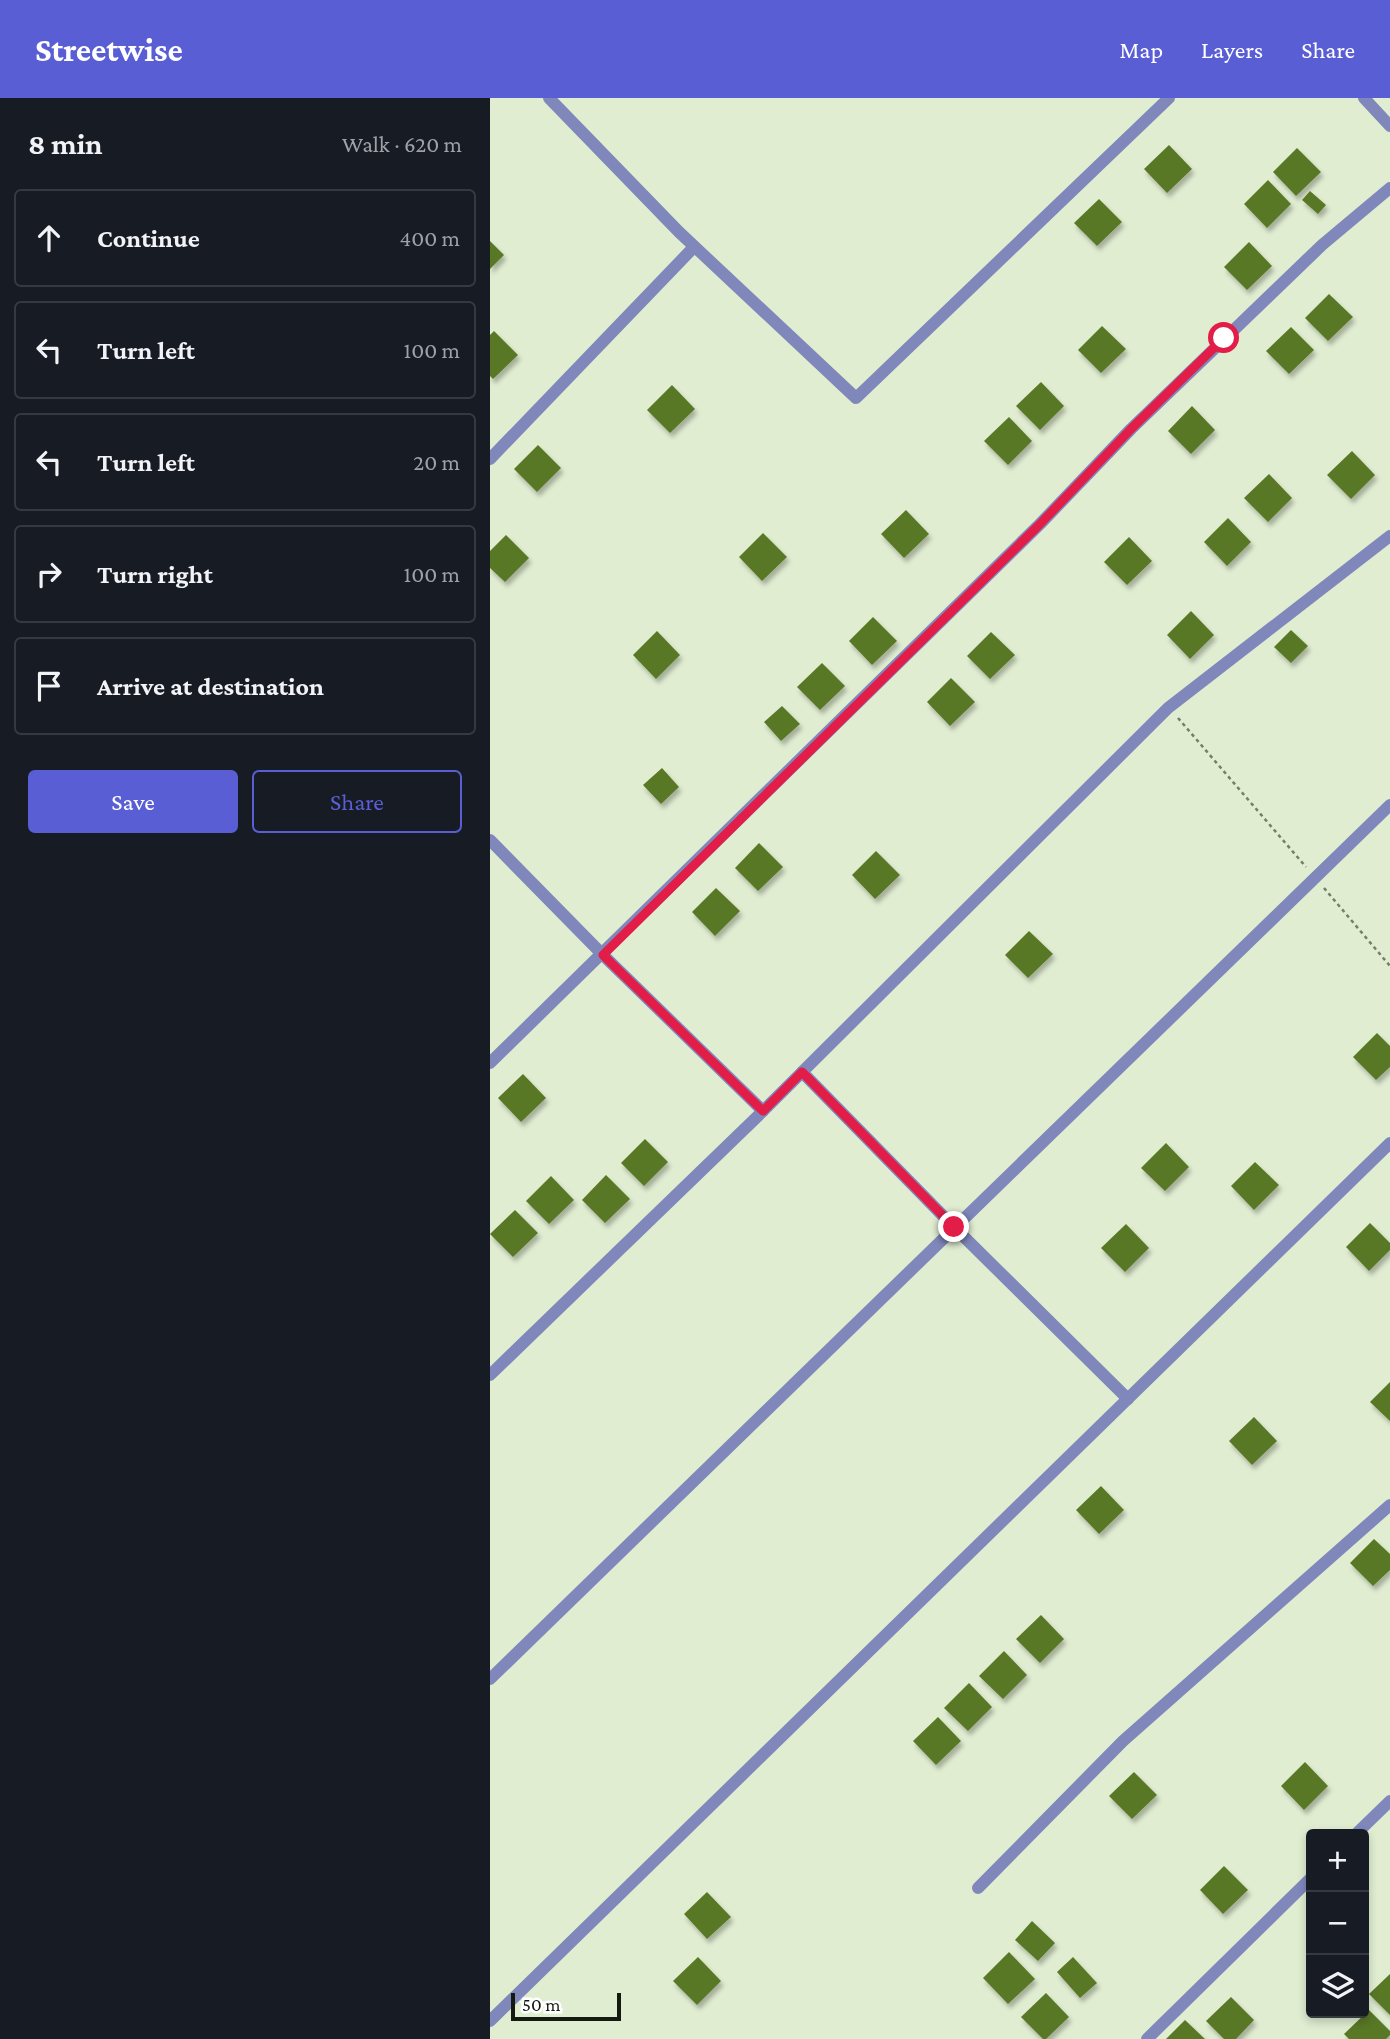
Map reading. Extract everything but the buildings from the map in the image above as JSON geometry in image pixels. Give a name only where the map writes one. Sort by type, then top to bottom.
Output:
[{"type":"street","points":[[550,98],[694,247],[856,398],[1169,98]]},
{"type":"street","points":[[1364,98],[1390,126]]},
{"type":"street","points":[[490,1063],[1040,524],[1131,429],[1322,245],[1390,188]]},
{"type":"street","points":[[490,458],[694,247]]},
{"type":"street","points":[[490,1375],[763,1111],[1169,707],[1390,536]]},
{"type":"street","points":[[490,1679],[1390,805]]},
{"type":"street","points":[[490,840],[763,1111]]},
{"type":"street","points":[[802,1072],[1128,1399]]},
{"type":"street","points":[[490,2021],[1390,1143]]},
{"type":"street","points":[[978,1888],[1123,1741],[1390,1505]]},
{"type":"street","points":[[1361,1829],[1390,1801]]},
{"type":"street","points":[[1147,2039],[1306,1883]]},
{"type":"path","points":[[1169,707],[1390,966]]},
{"type":"route","points":[[954,1227],[802,1072],[763,1111],[603,955],[1040,524],[1131,429],[1224,338]]}]
